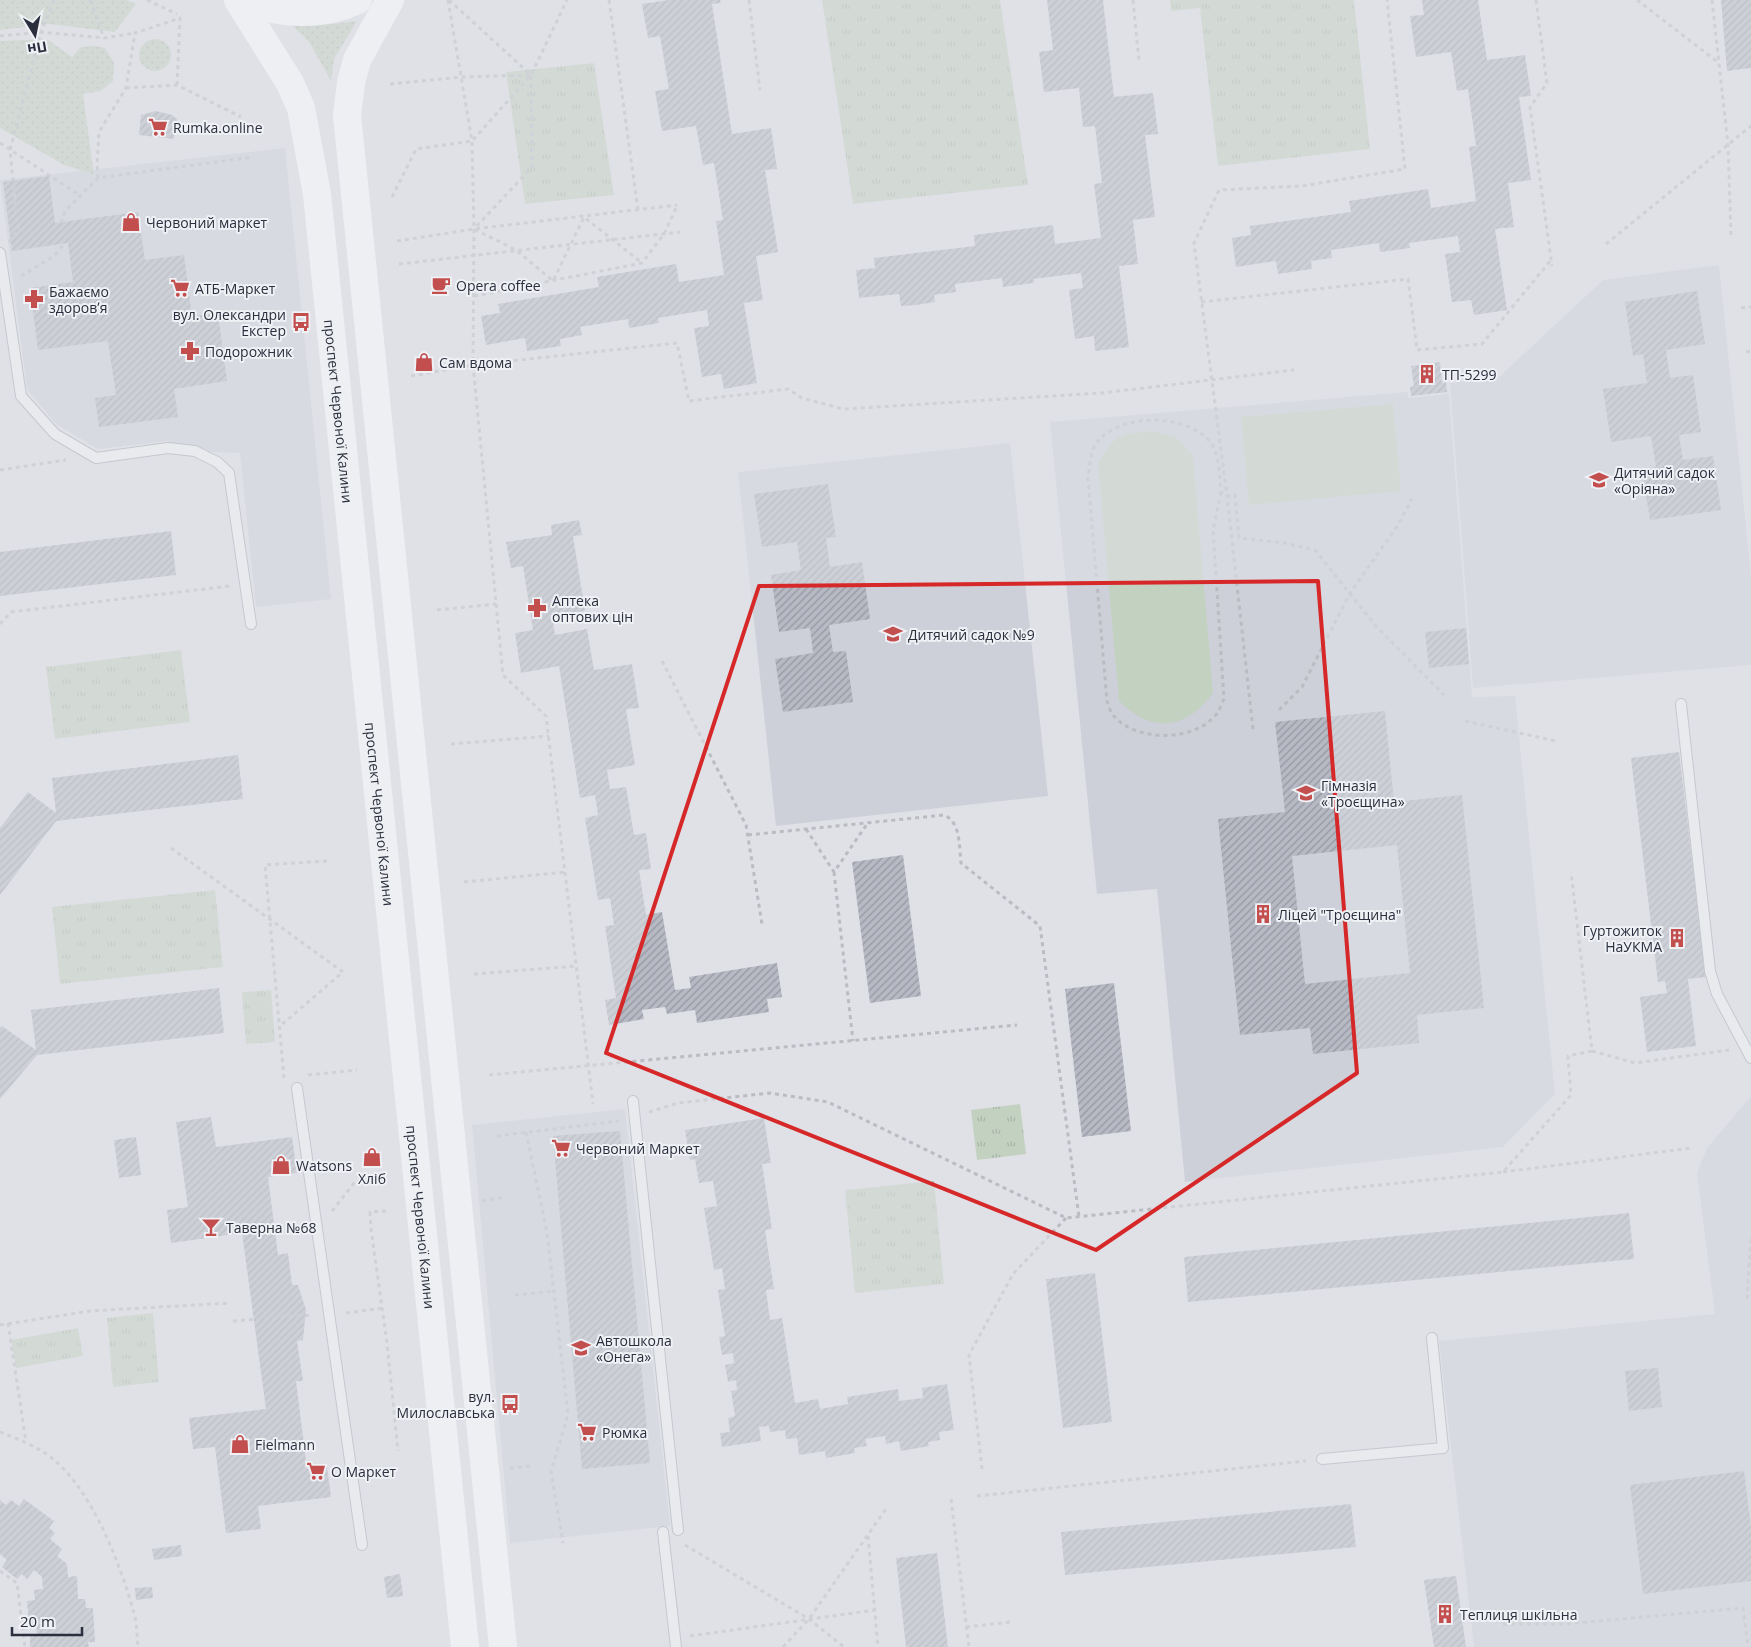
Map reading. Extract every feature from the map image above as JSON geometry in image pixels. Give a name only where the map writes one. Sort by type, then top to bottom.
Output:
[{"type":"main road","name":"проспект Червоної Калини","points":[[238,0],[290,82],[301,108],[317,194],[465,1647]]},
{"type":"main road","points":[[244,0],[262,7],[290,13],[320,12],[358,0]]},
{"type":"main road","points":[[390,0],[357,60],[351,83],[348,125],[503,1647]]},
{"type":"lane","points":[[0,253],[21,396],[55,434],[96,458],[168,448],[195,451],[217,462],[229,473],[252,624]]},
{"type":"lane","points":[[1681,704],[1710,971],[1717,994],[1751,1058]]},
{"type":"lane","points":[[297,1088],[362,1545]]},
{"type":"lane","points":[[633,1101],[678,1530]]},
{"type":"lane","points":[[1322,1460],[1443,1448],[1432,1338]]},
{"type":"lane","points":[[663,1532],[675,1642]]},
{"type":"path","points":[[0,253],[18,230],[10,150],[42,32],[54,0]]},
{"type":"path","points":[[90,0],[104,38]]},
{"type":"path","points":[[147,0],[177,14]]},
{"type":"path","points":[[449,0],[532,75],[532,167],[474,229]]},
{"type":"path","points":[[449,0],[472,141],[474,229],[473,365],[503,675],[546,716],[593,1104]]},
{"type":"path","points":[[392,197],[416,149],[472,141],[532,75],[567,0]]},
{"type":"path","points":[[609,0],[638,210]]},
{"type":"path","points":[[749,0],[760,90]]},
{"type":"path","points":[[1133,0],[1139,61]]},
{"type":"path","points":[[1253,729],[1227,496],[1194,243],[1219,190],[1302,186],[1405,169],[1386,0]]},
{"type":"path","points":[[1536,0],[1547,83],[1530,107],[1552,266]]},
{"type":"path","points":[[1637,0],[1719,63]]},
{"type":"path","points":[[1712,0],[1728,145],[1731,234]]},
{"type":"path","points":[[0,36],[42,32],[104,38],[135,33],[180,18],[177,85]]},
{"type":"path","points":[[98,178],[99,132],[126,88],[135,33]]},
{"type":"path","points":[[390,84],[462,77],[532,75]]},
{"type":"path","points":[[126,88],[177,85],[241,117]]},
{"type":"path","points":[[1606,244],[1751,126]]},
{"type":"path","points":[[0,143],[80,196]]},
{"type":"path","points":[[61,223],[65,211],[98,178],[252,157]]},
{"type":"path","points":[[397,241],[474,229],[678,205],[664,234],[642,263],[474,296]]},
{"type":"path","points":[[584,217],[642,263]]},
{"type":"path","points":[[553,281],[584,217]]},
{"type":"path","points":[[474,229],[516,250],[553,281]]},
{"type":"path","points":[[399,264],[680,232]]},
{"type":"path","points":[[5,286],[54,256],[64,244]]},
{"type":"path","points":[[1201,302],[1408,279],[1418,350],[1482,344],[1551,260]]},
{"type":"path","points":[[1741,308],[1751,307]]},
{"type":"path","points":[[411,376],[473,365],[677,343],[689,401],[788,389],[802,398],[843,409],[1102,393],[1294,370]]},
{"type":"path","points":[[1746,352],[1751,351]]},
{"type":"path","points":[[1221,492],[1213,530],[1224,699],[1215,716],[1184,733],[1166,736],[1141,733],[1121,723],[1111,714],[1107,701],[1088,478],[1093,448],[1099,440],[1116,428],[1132,423],[1160,421],[1186,425],[1199,432],[1211,443],[1216,455],[1221,492],[1227,496],[1235,496],[1239,538],[1285,543],[1315,550],[1375,625],[1444,695]]},
{"type":"path","points":[[0,470],[47,462],[96,458]]},
{"type":"path","points":[[1279,710],[1302,687],[1350,593],[1398,525],[1412,499]]},
{"type":"path","points":[[0,624],[11,612],[246,584]]},
{"type":"path","points":[[437,610],[496,604]]},
{"type":"path","points":[[662,660],[746,826],[762,924]]},
{"type":"path","points":[[1465,721],[1556,741]]},
{"type":"path","points":[[451,744],[549,736]]},
{"type":"path","points":[[748,836],[944,815],[951,818],[956,825],[961,863],[1040,926],[1079,1217]]},
{"type":"path","points":[[834,872],[867,823]]},
{"type":"path","points":[[806,829],[834,872],[853,1041]]},
{"type":"path","points":[[171,848],[269,921],[343,972],[279,1027]]},
{"type":"path","points":[[292,1077],[283,1078],[265,865],[327,861]]},
{"type":"path","points":[[464,882],[566,872]]},
{"type":"path","points":[[1571,872],[1592,1051]]},
{"type":"path","points":[[474,974],[577,966]]},
{"type":"path","points":[[489,1075],[588,1064],[1017,1026]]},
{"type":"path","points":[[1503,1172],[1571,1095],[1568,1056],[1592,1051],[1635,1063],[1745,1047]]},
{"type":"path","points":[[302,1076],[357,1070]]},
{"type":"path","points":[[497,1136],[623,1120],[678,1103],[770,1093],[828,1102],[1066,1218],[1503,1172],[1692,1148]]},
{"type":"path","points":[[526,1132],[547,1232],[568,1414],[551,1472],[564,1544]]},
{"type":"path","points":[[317,1229],[355,1182],[382,1178]]},
{"type":"path","points":[[481,1201],[504,1198]]},
{"type":"path","points":[[386,1211],[370,1212],[398,1451]]},
{"type":"path","points":[[982,1469],[969,1355],[1013,1274],[1066,1218]]},
{"type":"path","points":[[1747,1299],[1751,1235]]},
{"type":"path","points":[[515,1295],[555,1291]]},
{"type":"path","points":[[0,1325],[90,1311],[230,1303]]},
{"type":"path","points":[[233,1321],[329,1315],[382,1308]]},
{"type":"path","points":[[8,1323],[26,1443]]},
{"type":"path","points":[[0,1432],[26,1443],[49,1456],[82,1490],[105,1534],[134,1614],[138,1647]]},
{"type":"path","points":[[977,1496],[1322,1460]]},
{"type":"path","points":[[508,1468],[532,1466]]},
{"type":"path","points":[[951,1499],[969,1647]]},
{"type":"path","points":[[783,1647],[809,1619],[888,1506]]},
{"type":"path","points":[[663,1532],[809,1619],[844,1647]]},
{"type":"path","points":[[868,1536],[878,1647]]},
{"type":"path","points":[[0,1571],[17,1583],[25,1647]]},
{"type":"path","points":[[1503,1624],[1564,1624],[1744,1608],[1748,1647]]},
{"type":"path","points":[[675,1642],[874,1610]]},
{"type":"path","points":[[966,1627],[1010,1622]]},
{"type":"highlighted area","points":[[1318,581],[1357,1073],[1096,1250],[606,1053],[759,586]]},
{"type":"shaded area","points":[[285,148],[331,599],[256,607],[240,453],[195,451],[168,441],[98,449],[56,424],[27,389],[0,180]]},
{"type":"shaded area","name":"Дитячий садок «Оріяна»","points":[[1719,265],[1751,577],[1751,665],[1473,688],[1450,383],[1499,377],[1603,280]]},
{"type":"shaded area","name":"Гімназія «Троєщина»","points":[[1408,392],[1408,398],[1449,394],[1472,697],[1515,696],[1555,1094],[1503,1147],[1185,1182],[1157,889],[1097,894],[1050,422]]},
{"type":"shaded area","name":"Дитячий садок №9","points":[[1010,443],[1048,796],[776,826],[738,472]]},
{"type":"shaded area","points":[[1751,1096],[1751,1647],[1474,1647],[1439,1341],[1715,1314],[1697,1173],[1707,1148]]},
{"type":"shaded area","points":[[625,1109],[670,1526],[510,1543],[472,1125]]},
{"type":"green space","points":[[0,0],[126,0],[136,4],[115,32],[49,24],[0,30]]},
{"type":"green space","points":[[822,0],[1000,0],[1028,185],[853,204]]},
{"type":"green space","points":[[1170,0],[1354,0],[1370,149],[1218,166],[1200,8],[1171,11]]},
{"type":"green space","points":[[357,21],[334,59],[331,81],[309,42],[291,24],[312,26]]},
{"type":"green space","points":[[47,39],[72,57],[81,47],[95,46],[105,48],[114,63],[113,81],[101,91],[83,94],[94,175],[64,165],[0,128],[0,41]]},
{"type":"green space","points":[[155,39],[167,43],[171,55],[167,67],[155,71],[143,67],[139,55],[143,43]]},
{"type":"green space","points":[[594,63],[614,195],[525,204],[506,72]]},
{"type":"green space","points":[[1393,404],[1401,491],[1249,505],[1241,417]]},
{"type":"green space","points":[[1154,431],[1177,438],[1193,456],[1213,693],[1192,714],[1168,723],[1156,723],[1144,719],[1131,712],[1119,701],[1098,465],[1109,447],[1120,437],[1126,434]]},
{"type":"green space","points":[[181,650],[190,722],[55,739],[46,667]]},
{"type":"green space","points":[[215,890],[223,967],[60,984],[52,907]]},
{"type":"green space","points":[[271,990],[275,1042],[246,1044],[242,992]]},
{"type":"green space","points":[[1020,1104],[1026,1154],[977,1160],[971,1110]]},
{"type":"green space","points":[[934,1181],[944,1284],[855,1293],[845,1190]]},
{"type":"green space","points":[[153,1313],[159,1382],[113,1387],[107,1318]]},
{"type":"green space","points":[[78,1328],[83,1356],[16,1368],[11,1340]]},
{"type":"building","points":[[669,0],[720,0],[721,3],[712,4],[732,134],[771,128],[777,169],[765,170],[778,252],[756,256],[763,300],[744,303],[757,383],[724,389],[721,374],[702,377],[694,328],[709,326],[707,310],[658,318],[659,323],[629,328],[628,319],[580,327],[582,335],[560,339],[561,346],[527,351],[525,338],[486,345],[481,316],[500,313],[498,304],[599,287],[597,277],[676,264],[679,282],[724,275],[716,221],[723,220],[714,163],[703,165],[696,126],[662,131],[655,91],[669,89],[660,36],[648,38],[642,4]]},
{"type":"building","points":[[1047,0],[1103,0],[1114,97],[1153,93],[1158,134],[1145,135],[1155,217],[1133,220],[1138,264],[1119,266],[1129,347],[1095,351],[1094,336],[1075,339],[1069,290],[1083,288],[1081,273],[1033,279],[1034,283],[1003,287],[1002,278],[955,284],[956,292],[934,295],[935,302],[916,305],[901,306],[899,294],[859,298],[856,270],[875,268],[874,258],[975,246],[974,235],[1053,225],[1055,244],[1101,238],[1094,184],[1102,183],[1095,126],[1083,127],[1079,88],[1044,92],[1039,52],[1053,50]]},
{"type":"building","points":[[1422,0],[1478,0],[1487,60],[1525,55],[1531,96],[1519,97],[1531,180],[1508,183],[1514,227],[1495,229],[1507,310],[1474,315],[1471,300],[1452,302],[1445,254],[1460,252],[1458,236],[1409,243],[1410,248],[1380,252],[1379,243],[1331,250],[1332,258],[1311,261],[1312,269],[1278,274],[1276,261],[1236,267],[1232,238],[1251,235],[1250,226],[1351,212],[1349,201],[1428,189],[1431,208],[1476,201],[1469,147],[1476,146],[1468,89],[1457,91],[1451,52],[1416,57],[1410,16],[1424,15]]},
{"type":"building","points":[[1721,0],[1751,0],[1751,68],[1727,71]]},
{"type":"building","name":"Rumka.online","points":[[156,111],[172,115],[177,119],[174,139],[139,135],[141,115]]},
{"type":"building","points":[[49,176],[55,223],[138,212],[145,260],[184,255],[192,316],[218,313],[227,381],[174,389],[178,417],[99,427],[95,398],[116,395],[108,341],[38,350],[30,288],[73,282],[68,243],[12,251],[3,182]]},
{"type":"building","points":[[1697,291],[1705,344],[1666,350],[1670,378],[1693,375],[1701,432],[1679,435],[1683,460],[1713,456],[1721,510],[1650,520],[1642,470],[1656,467],[1651,436],[1611,442],[1603,389],[1647,383],[1643,354],[1633,356],[1625,302]]},
{"type":"building","name":"ТП-5299","points":[[1440,362],[1442,383],[1446,382],[1447,392],[1411,396],[1410,387],[1414,386],[1411,366]]},
{"type":"building","points":[[828,484],[836,537],[826,538],[830,567],[862,562],[870,619],[829,625],[833,652],[846,651],[853,702],[783,712],[775,659],[813,653],[810,628],[779,632],[771,575],[801,570],[797,542],[762,547],[754,494]]},
{"type":"building","points":[[579,520],[582,535],[573,536],[585,611],[552,616],[555,635],[587,629],[594,670],[632,664],[639,708],[626,709],[635,765],[607,770],[610,789],[626,787],[634,835],[646,833],[651,869],[639,870],[646,915],[662,912],[675,990],[691,988],[689,977],[777,963],[782,997],[767,999],[769,1012],[697,1023],[695,1010],[667,1014],[665,1007],[642,1010],[644,1019],[609,1025],[605,1000],[616,998],[605,926],[614,925],[610,898],[598,900],[585,818],[598,815],[595,795],[580,798],[559,666],[521,673],[515,633],[533,630],[523,566],[511,568],[506,542],[552,535],[551,525]]},
{"type":"building","points":[[171,531],[176,575],[0,596],[0,552]]},
{"type":"building","points":[[1466,628],[1469,664],[1429,668],[1425,632]]},
{"type":"building","name":"Ліцей \"Троєщина\"","points":[[1385,711],[1394,802],[1462,795],[1484,1008],[1417,1015],[1419,1043],[1313,1054],[1310,1028],[1240,1035],[1218,819],[1285,812],[1275,722]],"holes":[[[1397,845],[1410,973],[1305,984],[1292,856]]]},
{"type":"building","name":"Гуртожиток НаУКМА","points":[[1679,752],[1706,977],[1688,979],[1696,1046],[1647,1052],[1640,997],[1667,993],[1665,981],[1658,982],[1631,758]]},
{"type":"building","points":[[238,755],[243,799],[56,821],[0,895],[0,828],[28,792],[56,813],[52,778]]},
{"type":"building","points":[[903,855],[921,996],[870,1003],[852,862]]},
{"type":"building","points":[[1114,983],[1131,1131],[1082,1137],[1065,989]]},
{"type":"building","points":[[219,988],[224,1033],[37,1055],[0,1099],[0,1028],[2,1026],[36,1050],[31,1010]]},
{"type":"building","points":[[211,1117],[216,1147],[292,1137],[297,1173],[268,1177],[278,1255],[288,1253],[292,1285],[298,1285],[306,1310],[303,1340],[297,1341],[303,1381],[296,1381],[307,1469],[327,1467],[331,1497],[258,1506],[261,1529],[226,1533],[215,1447],[193,1449],[189,1418],[266,1409],[242,1233],[171,1243],[167,1210],[188,1207],[176,1122]]},
{"type":"building","points":[[764,1118],[771,1163],[762,1164],[772,1229],[765,1230],[774,1289],[766,1290],[770,1320],[782,1318],[795,1403],[818,1399],[820,1409],[848,1404],[847,1397],[898,1389],[899,1401],[923,1398],[922,1388],[947,1384],[954,1430],[939,1432],[940,1440],[928,1442],[929,1446],[901,1451],[899,1441],[886,1444],[885,1436],[865,1439],[867,1446],[854,1448],[855,1453],[826,1458],[825,1451],[799,1455],[797,1438],[786,1439],[785,1430],[770,1432],[769,1426],[759,1427],[761,1441],[722,1447],[720,1433],[730,1432],[728,1418],[735,1416],[731,1391],[737,1390],[736,1380],[728,1382],[725,1365],[734,1363],[733,1353],[722,1355],[719,1337],[725,1336],[718,1290],[725,1289],[722,1268],[714,1270],[704,1208],[717,1206],[713,1181],[699,1183],[695,1159],[690,1160],[685,1130]]},
{"type":"building","points":[[620,1131],[650,1463],[582,1469],[553,1136]]},
{"type":"building","points":[[136,1137],[141,1175],[119,1178],[114,1140]]},
{"type":"building","points":[[1629,1213],[1634,1259],[1188,1302],[1184,1257]]},
{"type":"building","points":[[1095,1273],[1112,1422],[1063,1428],[1046,1279]]},
{"type":"building","points":[[1658,1368],[1662,1407],[1629,1411],[1625,1371]]},
{"type":"building","points":[[1744,1471],[1751,1527],[1751,1581],[1643,1594],[1630,1485]]},
{"type":"building","points":[[24,1499],[54,1521],[49,1528],[55,1533],[50,1539],[62,1549],[57,1556],[67,1564],[68,1577],[77,1576],[78,1599],[85,1599],[86,1608],[93,1608],[95,1642],[88,1642],[89,1647],[30,1647],[30,1636],[37,1636],[36,1623],[29,1624],[27,1601],[35,1600],[34,1590],[43,1589],[42,1577],[34,1570],[27,1579],[22,1574],[17,1579],[2,1567],[7,1560],[0,1554],[0,1500],[6,1505],[11,1500],[19,1506]]},
{"type":"building","points":[[1351,1504],[1356,1547],[1065,1575],[1061,1532]]},
{"type":"building","points":[[181,1545],[182,1556],[154,1560],[152,1549]]},
{"type":"building","points":[[937,1553],[948,1647],[906,1647],[896,1558]]},
{"type":"building","points":[[400,1574],[403,1596],[387,1598],[384,1577]]},
{"type":"building","name":"Теплиця шкільна","points":[[1456,1576],[1466,1647],[1434,1647],[1424,1580]]},
{"type":"building","points":[[152,1587],[153,1598],[136,1600],[135,1588]]},
{"type":"place","name":"Rumka.online","points":[[158,127]]},
{"type":"place","name":"Червоний маркет","points":[[131,222]]},
{"type":"place","name":"Opera coffee","points":[[441,285]]},
{"type":"place","name":"АТБ-Маркет","points":[[180,288]]},
{"type":"place","name":"Бажаємо здоровʼя","points":[[34,299]]},
{"type":"place","name":"вул. Олександри Екстер","points":[[301,322]]},
{"type":"place","name":"Подорожник","points":[[190,351]]},
{"type":"place","name":"Сам вдома","points":[[424,362]]},
{"type":"place","name":"ТП-5299","points":[[1427,374]]},
{"type":"place","name":"Дитячий садок «Оріяна»","points":[[1599,480]]},
{"type":"place","name":"Аптека оптових цін","points":[[537,608]]},
{"type":"place","name":"Дитячий садок №9","points":[[893,634]]},
{"type":"place","name":"Гімназія «Троєщина»","points":[[1306,793]]},
{"type":"place","name":"Ліцей \"Троєщина\"","points":[[1263,914]]},
{"type":"place","name":"Гуртожиток НаУКМА","points":[[1677,938]]},
{"type":"place","name":"Червоний Маркет","points":[[561,1148]]},
{"type":"place","name":"Хліб","points":[[372,1157]]},
{"type":"place","name":"Watsons","points":[[281,1165]]},
{"type":"place","name":"Таверна №68","points":[[211,1227]]},
{"type":"place","name":"Автошкола «Онега»","points":[[581,1348]]},
{"type":"place","name":"вул. Милославська","points":[[510,1404]]},
{"type":"place","name":"Рюмка","points":[[587,1432]]},
{"type":"place","name":"Fielmann","points":[[240,1444]]},
{"type":"place","name":"О Маркет","points":[[316,1471]]},
{"type":"place","name":"Теплиця шкільна","points":[[1445,1614]]}]
